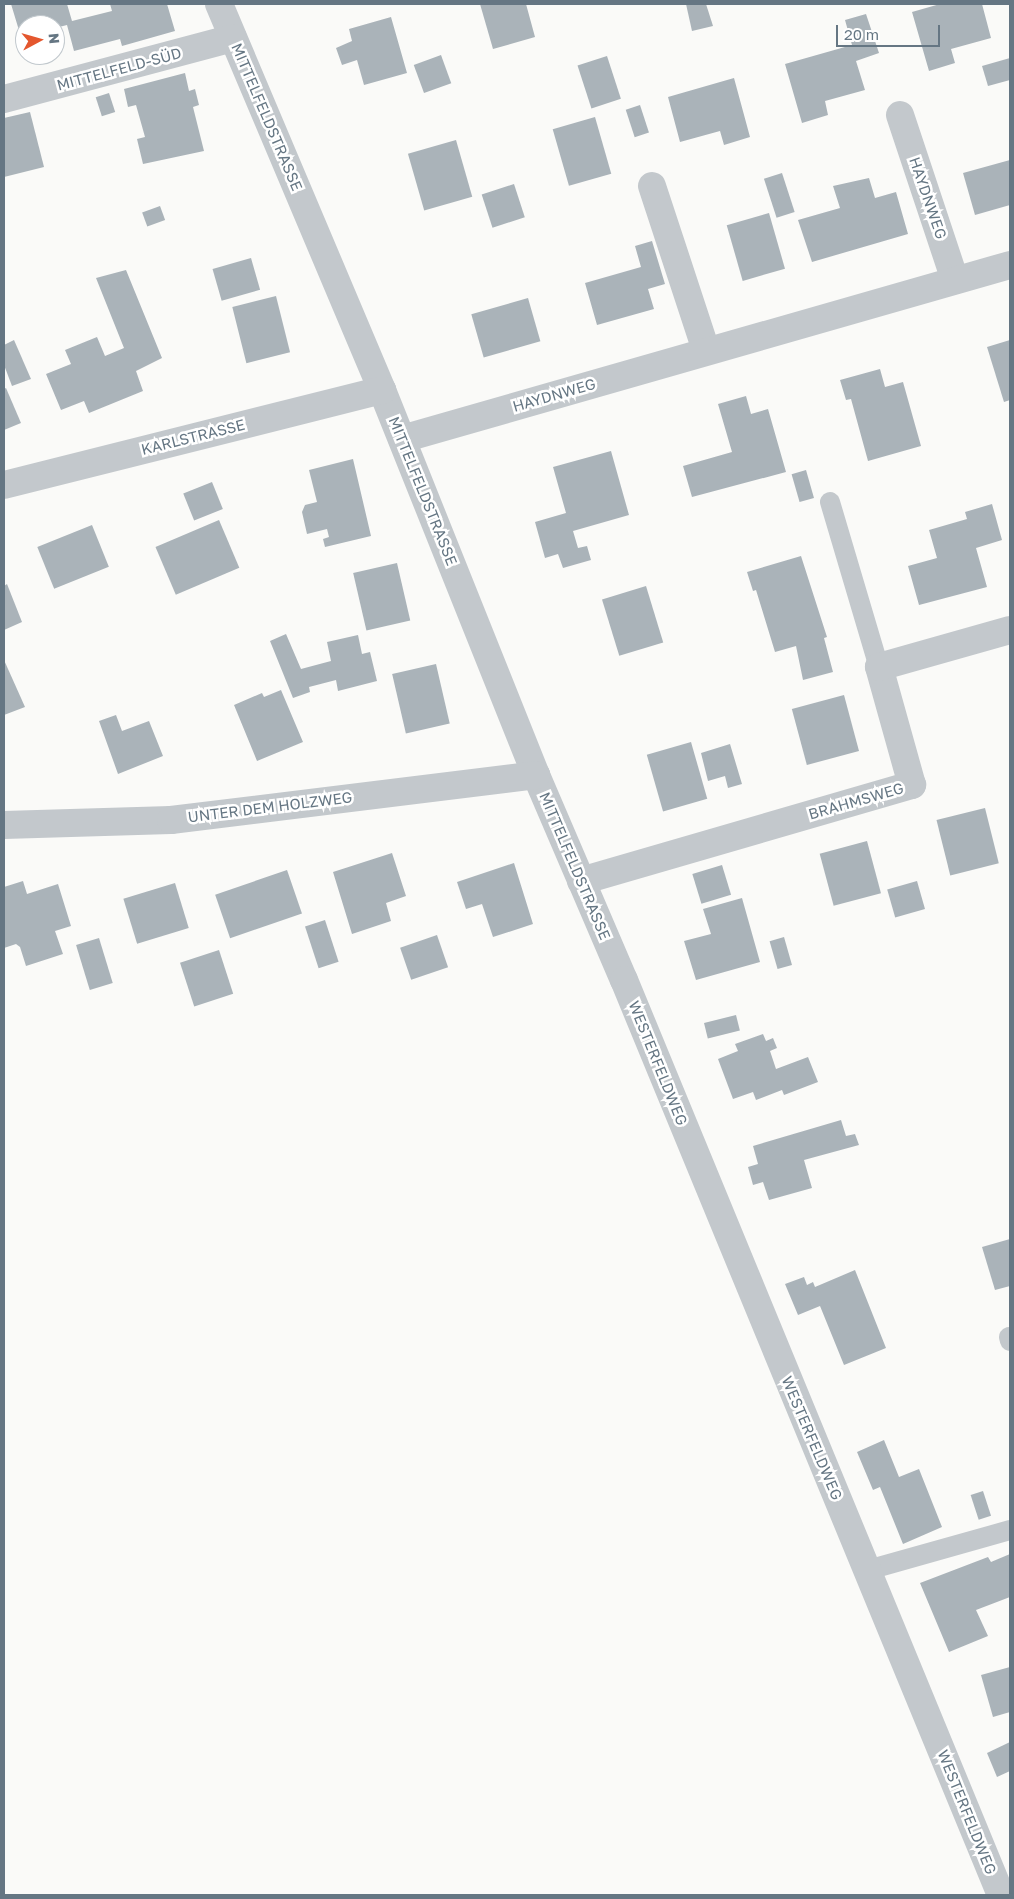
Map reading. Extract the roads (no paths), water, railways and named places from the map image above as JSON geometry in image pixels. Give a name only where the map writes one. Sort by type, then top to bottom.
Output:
[{"type":"street","name":"MITTELFELDSTRASSE","points":[[219,4],[382,390],[536,775],[624,980]]},
{"type":"street","name":"MITTELFELD-SÜD","points":[[4,99],[233,38]]},
{"type":"street","name":"HAYDNWEG","points":[[900,115],[956,280]]},
{"type":"street","points":[[652,186],[706,350]]},
{"type":"street","name":"HAYDNWEG","points":[[402,439],[706,350],[1010,265]]},
{"type":"street","name":"KARLSTRASSE","points":[[4,485],[382,390]]},
{"type":"street","points":[[879,667],[1010,630]]},
{"type":"street","name":"BRAHMSWEG","points":[[581,881],[912,785],[879,667]]},
{"type":"street","name":"UNTER DEM HOLZWEG","points":[[4,825],[171,820],[536,775]]},
{"type":"street","name":"WESTERFELDWEG","points":[[624,980],[1001,1895]]},
{"type":"lane","points":[[830,502],[879,667]]},
{"type":"lane","points":[[868,1570],[1010,1530]]}]
